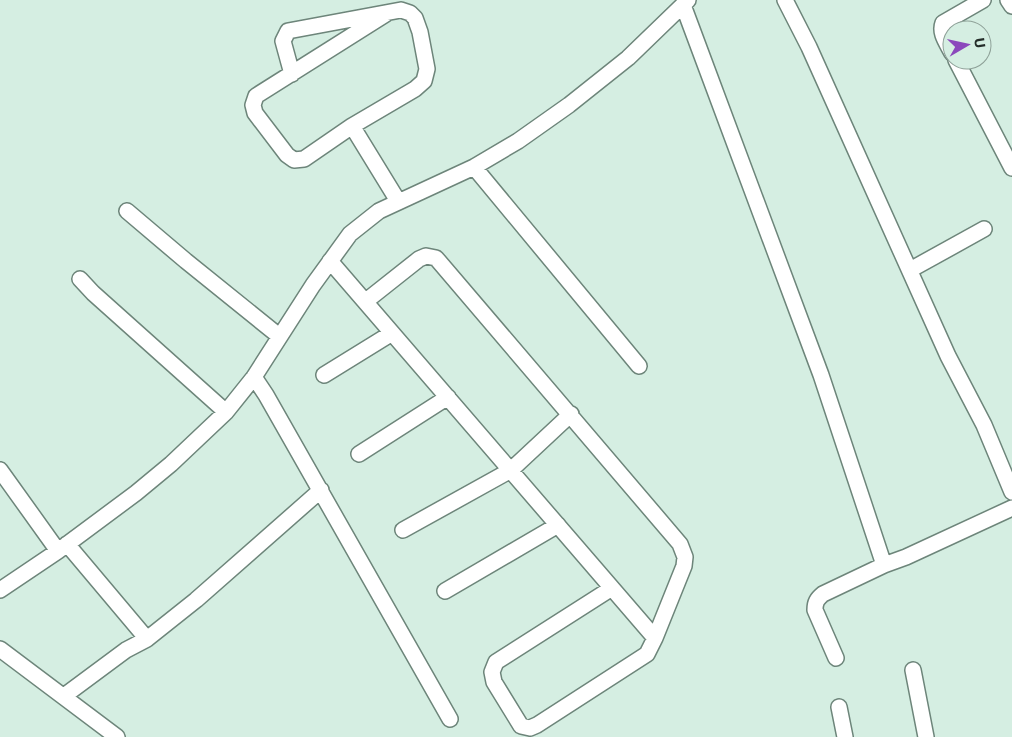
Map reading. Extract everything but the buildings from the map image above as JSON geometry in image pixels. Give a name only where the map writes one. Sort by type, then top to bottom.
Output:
[{"type":"street","points":[[785,0],[809,47],[948,356],[984,425],[1012,492]]},
{"type":"street","points":[[948,20],[983,0]]},
{"type":"street","points":[[1008,0],[1012,6]]},
{"type":"street","points":[[0,590],[136,492],[171,464],[226,412],[254,377],[279,336],[350,234],[379,211],[474,167],[518,141],[569,105],[628,58],[686,2],[821,375],[884,565]]},
{"type":"street","points":[[292,74],[283,41],[288,31],[401,10],[410,13],[415,18],[420,32],[427,69],[424,81],[352,126],[304,159],[294,160],[287,155],[255,113],[253,105],[256,96],[292,74],[386,14]]},
{"type":"street","points":[[961,70],[1012,168]]},
{"type":"street","points":[[352,126],[398,201]]},
{"type":"street","points":[[474,167],[639,366]]},
{"type":"street","points":[[126,211],[279,336]]},
{"type":"street","points":[[910,270],[984,229]]},
{"type":"street","points":[[366,300],[419,259],[426,256],[436,258],[571,414],[684,551],[684,566],[647,654],[537,725],[530,728],[521,726],[494,682],[492,672],[496,662],[612,588]]},
{"type":"street","points":[[330,261],[366,300],[392,333],[655,638]]},
{"type":"street","points":[[80,279],[93,293],[226,412]]},
{"type":"street","points":[[324,375],[392,333]]},
{"type":"street","points":[[254,377],[321,490],[450,719]]},
{"type":"street","points":[[359,454],[448,397]]},
{"type":"street","points":[[403,530],[511,470],[571,414]]},
{"type":"street","points":[[0,470],[62,547],[147,639]]},
{"type":"street","points":[[64,696],[126,650],[147,639],[196,600],[321,490]]},
{"type":"street","points":[[836,658],[815,610],[817,598],[884,565],[906,557],[1012,508]]},
{"type":"street","points":[[445,591],[558,525]]},
{"type":"street","points":[[0,649],[117,737]]},
{"type":"street","points":[[914,670],[926,737]]},
{"type":"street","points":[[840,707],[845,737]]}]
